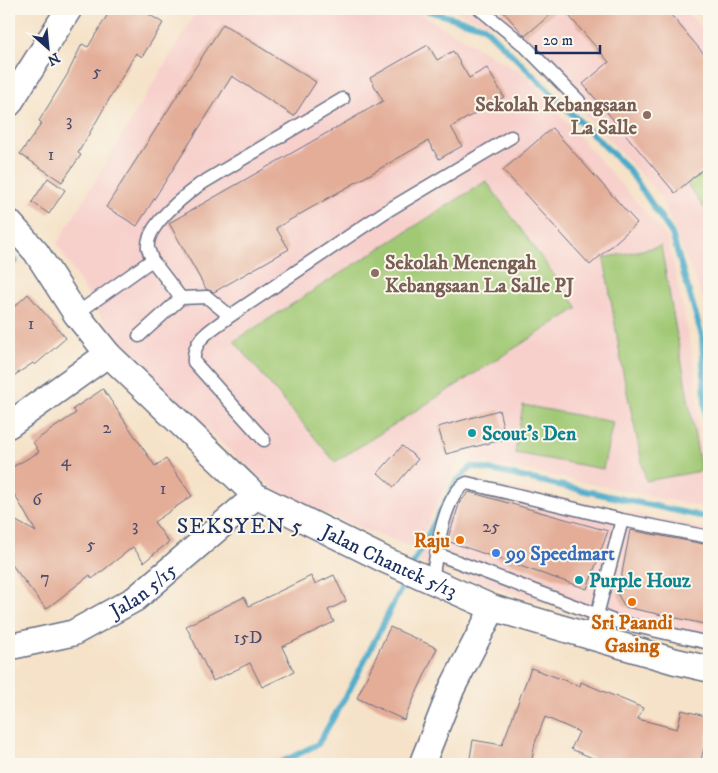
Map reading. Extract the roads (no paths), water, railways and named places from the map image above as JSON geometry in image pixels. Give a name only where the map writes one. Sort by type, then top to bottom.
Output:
[{"type":"street","points":[[9,104],[69,9]]},
{"type":"street","name":"Jalan Chantek 5/13","points":[[9,222],[36,252],[76,314],[108,354],[256,496],[432,581],[493,608],[592,625],[709,669]]},
{"type":"street","points":[[9,425],[108,354]]},
{"type":"street","name":"Jalan 5/15","points":[[9,647],[73,633],[135,599],[256,496]]},
{"type":"street","points":[[422,764],[452,688],[493,608]]},
{"type":"lane","points":[[480,9],[525,46],[579,101]]},
{"type":"lane","points":[[181,298],[152,260],[148,248],[149,238],[154,229],[182,198],[199,185],[343,99]]},
{"type":"lane","points":[[264,440],[194,362],[196,344],[230,316],[385,212],[511,137]]},
{"type":"lane","points":[[76,314],[152,260]]},
{"type":"lane","points":[[139,336],[181,298],[207,297],[230,316]]},
{"type":"lane","points":[[432,581],[452,497],[461,486],[467,484],[622,520],[709,537]]},
{"type":"lane","points":[[592,625],[622,520]]},
{"type":"lane","points":[[437,554],[592,625],[614,622],[709,643]]},
{"type":"waterway","points":[[422,9],[484,27],[629,170],[672,234],[702,336],[709,484]]},
{"type":"waterway","points":[[9,266],[16,261]]},
{"type":"waterway","points":[[412,566],[455,483],[472,466],[709,518]]},
{"type":"waterway","points":[[278,764],[318,744],[349,691],[408,575]]},
{"type":"place","name":"Sekolah Kebangsaan La Salle","points":[[647,115]]},
{"type":"place","name":"Sekolah Menengah Kebangsaan La Salle PJ","points":[[375,273]]},
{"type":"place","name":"Scout's Den","points":[[472,433]]},
{"type":"place","name":"Raju","points":[[460,540]]},
{"type":"place","name":"99 Speedmart","points":[[496,553]]},
{"type":"place","name":"Purple Houz","points":[[579,580]]},
{"type":"place","name":"Sri Paandi Gasing","points":[[632,602]]},
{"type":"district","name":"SEKSYEN 5","points":[[240,525]]}]
